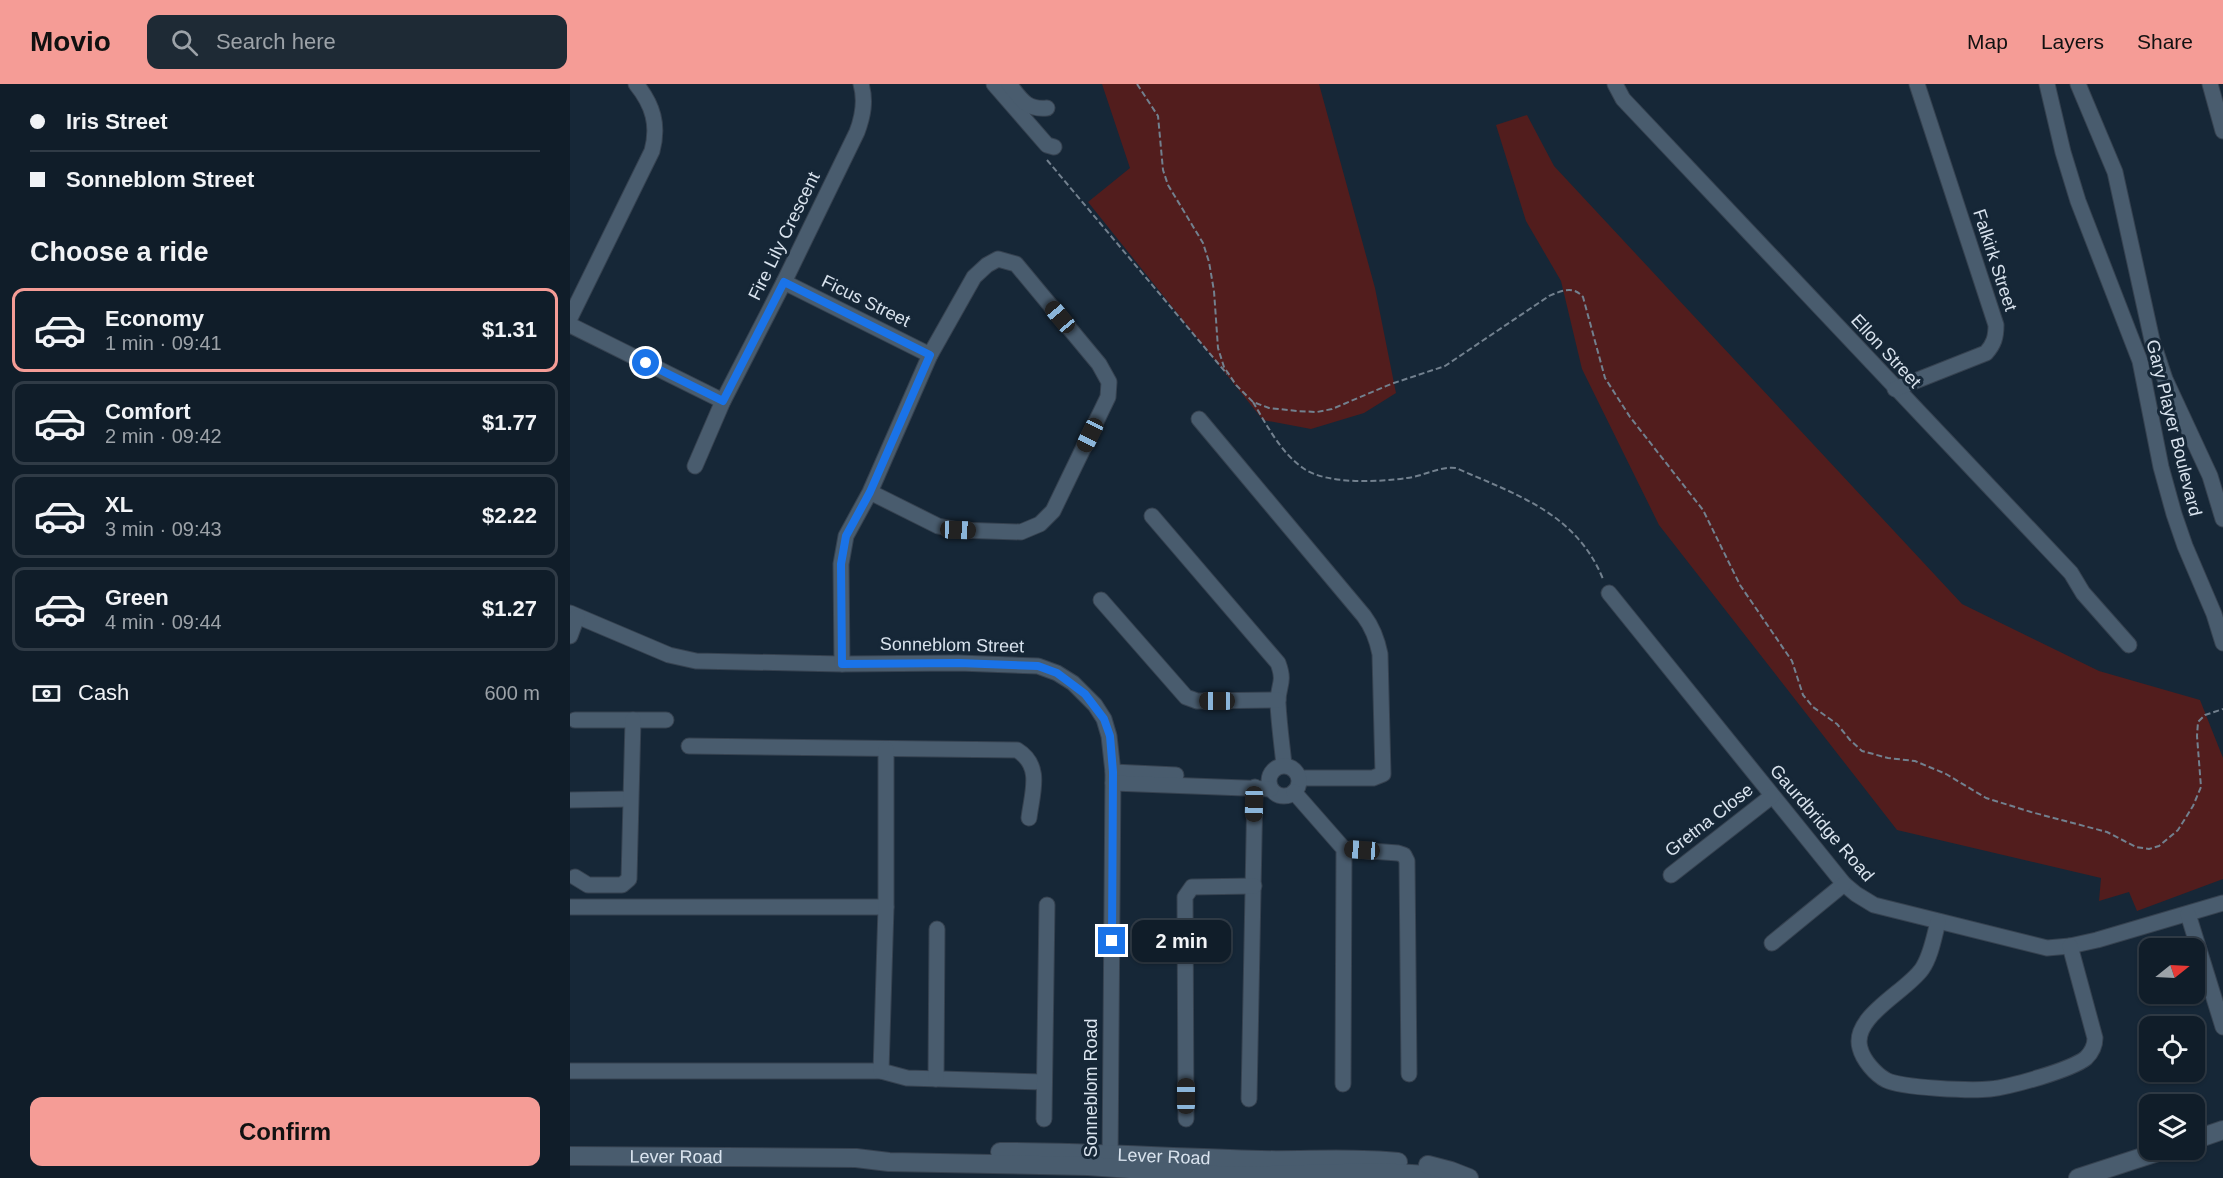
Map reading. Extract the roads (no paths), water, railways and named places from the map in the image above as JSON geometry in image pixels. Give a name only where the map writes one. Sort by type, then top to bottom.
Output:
[{"type":"main road","points":[[2205,1136],[2223,1130]]},
{"type":"main road","name":"Lever Road","points":[[570,1156],[856,1158],[887,1154],[964,1152],[1110,1160],[1375,1160],[1431,1165],[1469,1178]]},
{"type":"main road","points":[[2078,1178],[2139,1158]]},
{"type":"main road","name":"Lever Road","points":[[1110,1160],[1230,1176],[1380,1172],[1441,1178]]},
{"type":"street","points":[[570,318],[653,145],[656,127],[654,116],[649,101],[636,84]]},
{"type":"street","name":"Fire Lily Crescent","points":[[695,466],[723,401],[784,282],[860,124],[864,101],[861,84]]},
{"type":"street","points":[[994,84],[1047,145],[1050,153]]},
{"type":"street","points":[[1009,84],[1029,106],[1035,109],[1047,108]]},
{"type":"street","name":"Ellon Street","points":[[1615,84],[1623,99],[2070,573],[2084,593],[2129,645]]},
{"type":"street","name":"Falkirk Street","points":[[1895,388],[1986,353],[1995,341],[1996,334],[1996,325],[1917,84]]},
{"type":"street","name":"Gary Player Boulevard","points":[[2047,84],[2063,153],[2078,201],[2140,361],[2161,467],[2174,514],[2217,622],[2223,643]]},
{"type":"street","name":"Gary Player Boulevard","points":[[2078,84],[2115,172],[2152,340],[2165,379],[2210,476],[2223,519]]},
{"type":"street","points":[[2210,84],[2223,131]]},
{"type":"street","points":[[842,664],[841,564],[846,536],[870,492],[930,355],[974,277],[992,261],[1005,260],[1016,264],[1099,364],[1109,382],[1108,397],[1053,511],[1046,520],[1021,532],[958,530],[938,526],[870,492]]},
{"type":"street","name":"Ficus Street","points":[[784,282],[930,355]]},
{"type":"street","points":[[570,325],[723,401]]},
{"type":"street","points":[[1113,778],[1270,784],[1279,795],[1290,795],[1297,785],[1373,778],[1383,774],[1380,654],[1373,628],[1199,419]]},
{"type":"street","points":[[1152,516],[1274,657],[1282,673],[1283,683],[1278,700],[1284,765]]},
{"type":"street","name":"Gaurdbridge Road","points":[[1609,593],[1844,884],[1865,901],[2040,947],[2070,946],[2223,903]]},
{"type":"street","points":[[1101,600],[1186,697],[1197,701],[1278,700]]},
{"type":"street","points":[[570,636],[573,615]]},
{"type":"street","name":"Sonneblom Street","points":[[573,615],[669,655],[696,661],[1012,664],[1038,666],[1057,673],[1085,694],[1104,719],[1110,736],[1113,778],[1112,1008]]},
{"type":"street","points":[[575,720],[666,720]]},
{"type":"street","points":[[575,877],[588,885],[622,885],[628,882],[633,720]]},
{"type":"street","points":[[689,746],[1017,750],[1026,756],[1033,769],[1034,780],[1029,818]]},
{"type":"street","points":[[881,1071],[886,907],[886,749]]},
{"type":"street","points":[[1270,784],[1274,769],[1284,765],[1294,768],[1297,785],[1344,849],[1343,1084]]},
{"type":"street","points":[[1169,779],[1255,787],[1270,784]]},
{"type":"street","points":[[1249,1099],[1255,787]]},
{"type":"street","name":"Gretna Close","points":[[1671,875],[1772,796]]},
{"type":"street","points":[[570,800],[630,799]]},
{"type":"street","points":[[1344,849],[1398,853],[1404,855],[1407,861],[1409,1074]]},
{"type":"street","points":[[1772,943],[1844,884]]},
{"type":"street","points":[[1186,1119],[1186,892],[1192,887],[1254,886]]},
{"type":"street","points":[[1044,1119],[1047,905]]},
{"type":"street","points":[[570,908],[886,907]]},
{"type":"street","points":[[2188,914],[2223,1027]]},
{"type":"street","points":[[1938,922],[1923,968],[1860,1028],[1859,1047],[1863,1057],[1879,1075],[1896,1084],[1960,1089],[2001,1088],[2048,1074],[2086,1058],[2092,1051],[2096,1038],[2070,946]]},
{"type":"street","points":[[936,1079],[937,929]]},
{"type":"street","name":"Sonneblom Road","points":[[1110,1160],[1112,1008]]},
{"type":"street","points":[[570,1071],[881,1071],[907,1078],[1043,1082]]}]
